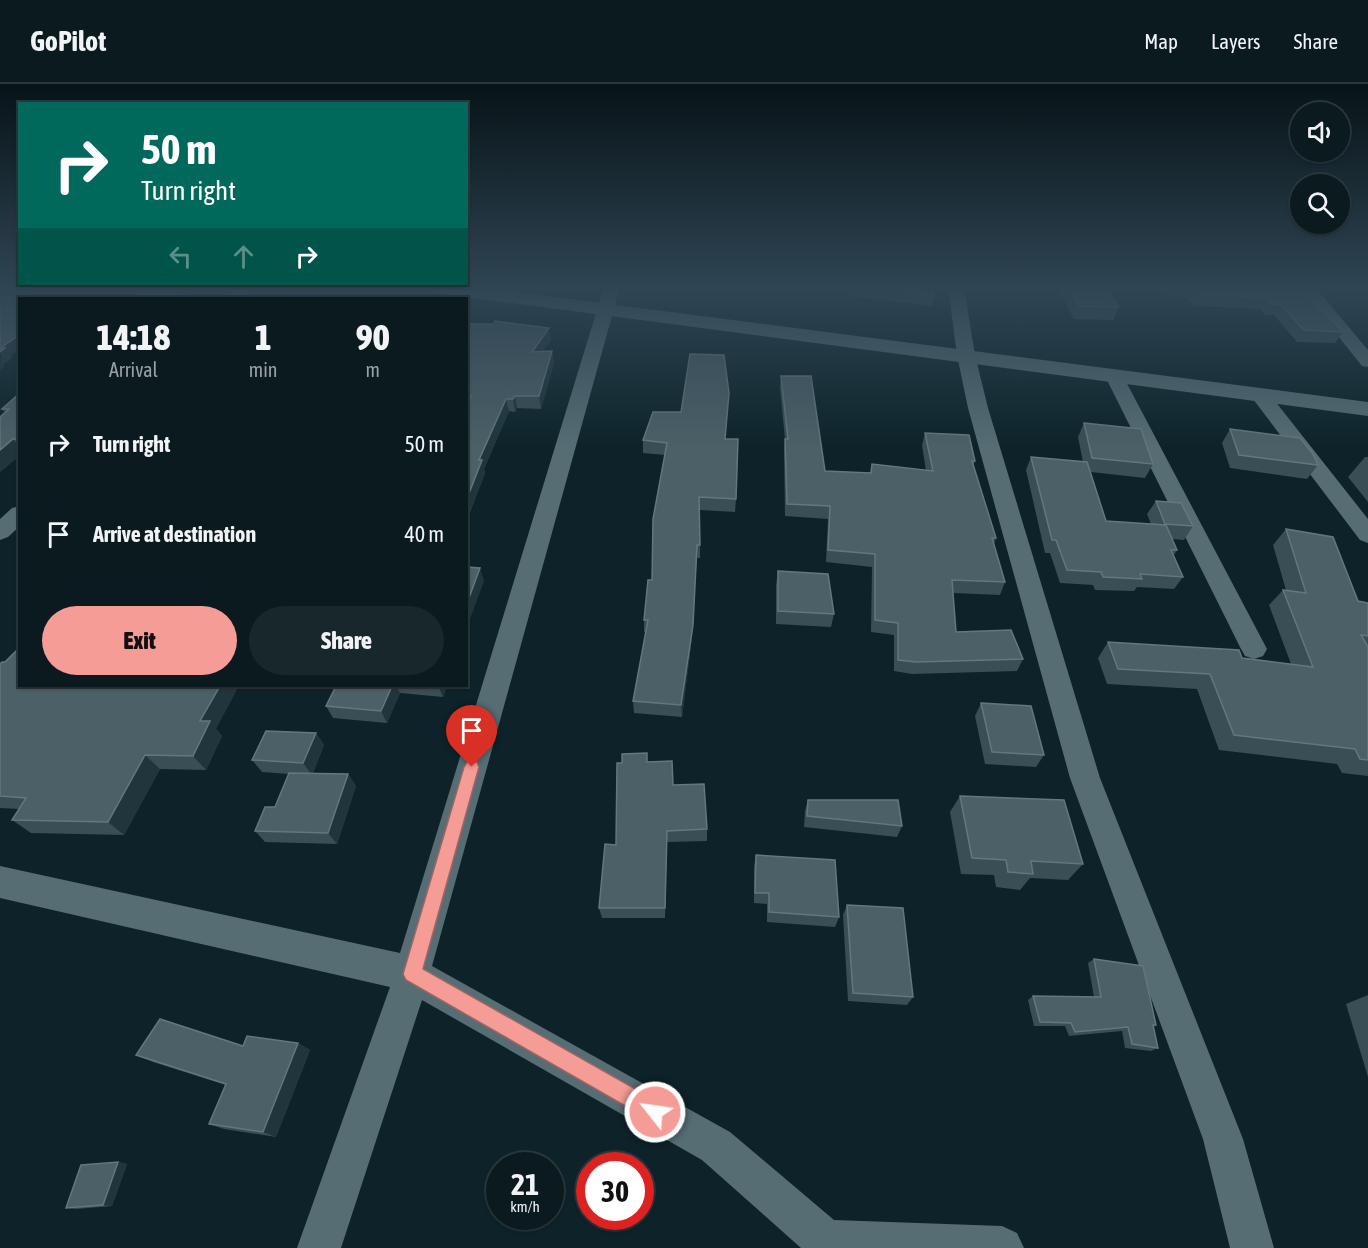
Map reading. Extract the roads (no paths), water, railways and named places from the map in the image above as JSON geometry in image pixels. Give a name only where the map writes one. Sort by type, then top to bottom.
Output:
[{"type":"street","points":[[319,1248],[412,974],[595,341]]},
{"type":"street","points":[[875,341],[966,356],[1368,409]]},
{"type":"street","points":[[964,341],[981,419],[1085,778],[1223,1138],[1252,1248]]},
{"type":"street","points":[[1351,341],[1368,362]]},
{"type":"street","points":[[1114,376],[1254,649]]},
{"type":"street","points":[[1260,395],[1368,535]]},
{"type":"street","points":[[0,532],[18,515]]},
{"type":"street","points":[[0,882],[412,974],[716,1146],[826,1245],[1002,1248]]}]
